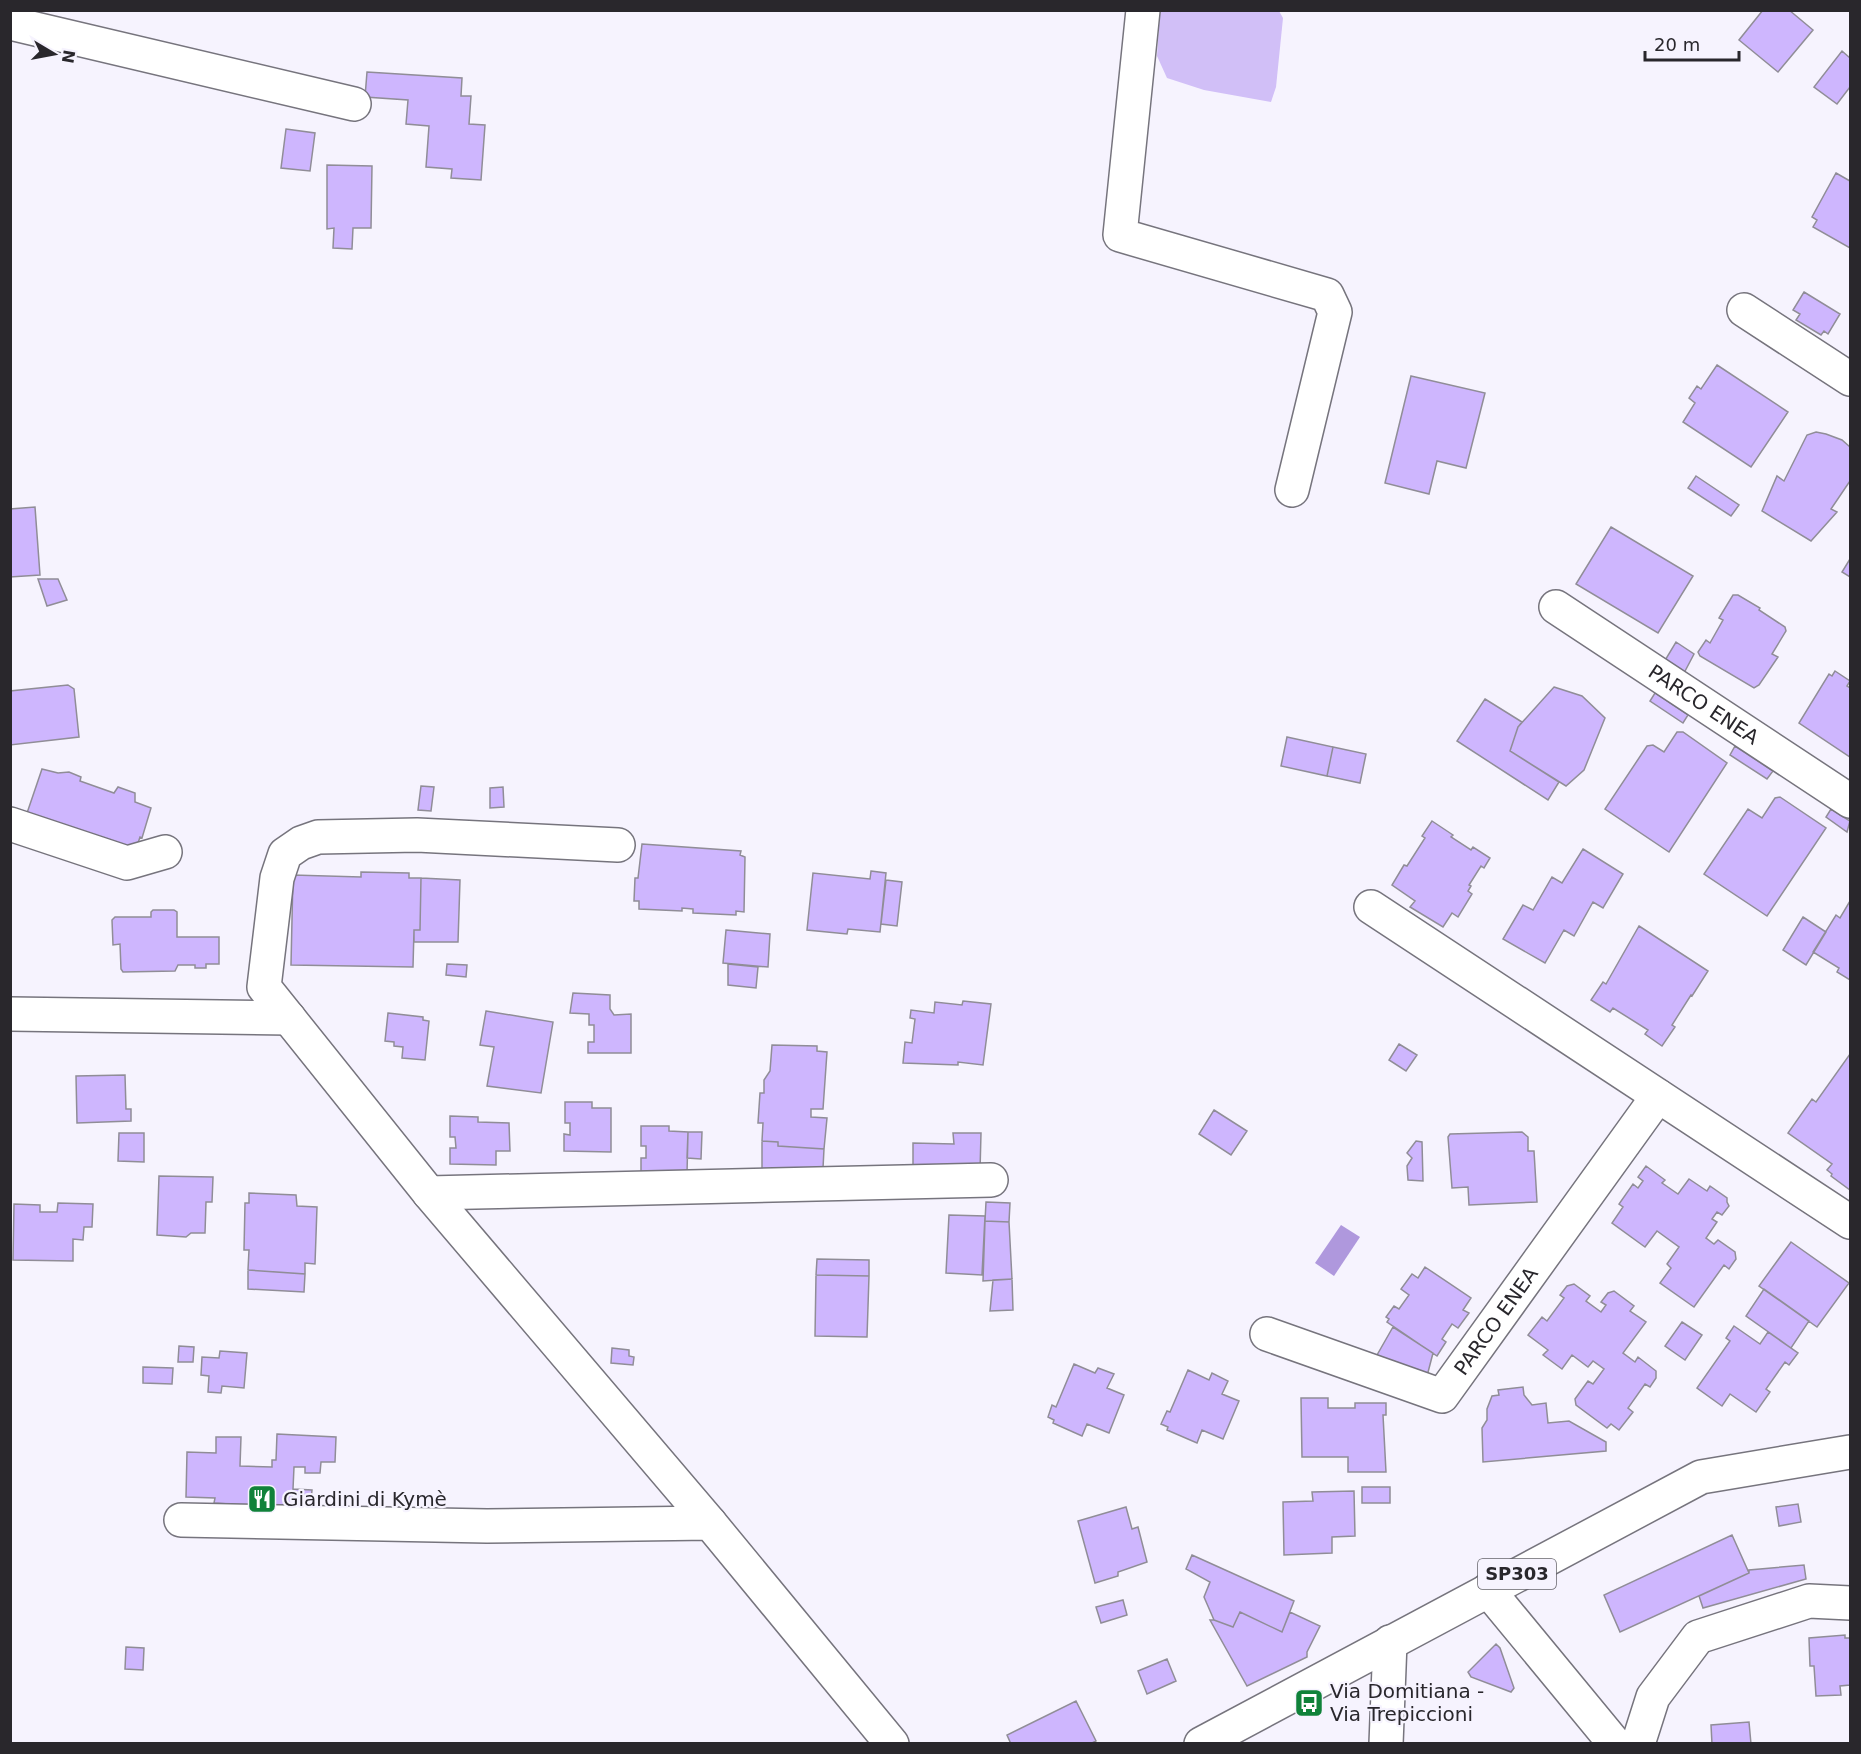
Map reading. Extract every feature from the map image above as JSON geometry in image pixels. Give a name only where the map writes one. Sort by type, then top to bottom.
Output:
[{"type":"street","points":[[1143,10],[1120,235],[1327,295],[1335,312],[1292,490]]},
{"type":"street","points":[[10,23],[354,104]]},
{"type":"street","points":[[1744,310],[1851,379]]},
{"type":"street","name":"PARCO ENEA","points":[[1556,607],[1851,801]]},
{"type":"street","points":[[10,824],[127,863],[165,852]]},
{"type":"street","points":[[618,845],[417,834],[318,837],[301,843],[285,854],[277,878],[264,987],[429,1193],[710,1522],[892,1743]]},
{"type":"street","points":[[1371,907],[1851,1222]]},
{"type":"street","points":[[10,1014],[290,1018]]},
{"type":"street","name":"PARCO ENEA","points":[[1267,1334],[1442,1396],[1658,1096]]},
{"type":"street","points":[[429,1193],[991,1180]]},
{"type":"street","name":"SP303","points":[[1201,1743],[1701,1478],[1851,1452]]},
{"type":"street","points":[[181,1521],[487,1526],[710,1522]]},
{"type":"street","points":[[1488,1590],[1616,1743]]},
{"type":"street","points":[[1638,1743],[1653,1696],[1698,1637],[1809,1601],[1851,1603]]},
{"type":"street","points":[[1386,1743],[1390,1642]]},
{"type":"shaded area","points":[[1160,11],[1279,11],[1283,18],[1276,87],[1271,102],[1204,90],[1167,78],[1157,56]]},
{"type":"shaded area","points":[[1341,1225],[1360,1237],[1334,1276],[1315,1263]]},
{"type":"building","points":[[1763,10],[1789,10],[1813,30],[1778,72],[1739,40]]},
{"type":"building","points":[[1842,51],[1850,58],[1850,87],[1837,104],[1814,87]]},
{"type":"building","points":[[367,72],[462,78],[461,96],[471,96],[469,124],[485,125],[481,180],[451,178],[452,169],[426,167],[429,126],[406,124],[408,100],[365,97]]},
{"type":"building","points":[[286,129],[315,133],[310,171],[281,168]]},
{"type":"building","points":[[327,165],[372,166],[371,228],[353,228],[352,249],[333,248],[334,228],[327,229]]},
{"type":"building","points":[[1836,173],[1850,181],[1850,248],[1813,227],[1817,220],[1812,217]]},
{"type":"building","points":[[1804,292],[1840,314],[1828,334],[1824,331],[1821,335],[1796,320],[1800,314],[1793,310]]},
{"type":"building","points":[[1717,365],[1788,412],[1751,467],[1683,422],[1695,403],[1689,398],[1697,386],[1701,389]]},
{"type":"building","points":[[1411,376],[1485,393],[1466,468],[1437,461],[1429,494],[1385,483]]},
{"type":"building","points":[[1816,432],[1842,440],[1850,447],[1850,481],[1831,509],[1837,512],[1811,541],[1762,511],[1777,476],[1784,481],[1807,435]]},
{"type":"building","points":[[1696,476],[1739,505],[1731,516],[1688,488]]},
{"type":"building","points":[[35,507],[40,575],[10,577],[10,509]]},
{"type":"building","points":[[1611,527],[1693,576],[1658,633],[1576,584]]},
{"type":"building","points":[[1850,559],[1850,577],[1842,572]]},
{"type":"building","points":[[38,579],[58,579],[67,600],[47,606]]},
{"type":"building","points":[[1733,595],[1738,595],[1760,608],[1759,610],[1785,627],[1786,631],[1772,654],[1778,657],[1759,685],[1754,688],[1700,656],[1698,652],[1706,640],[1710,643],[1723,620],[1719,618]]},
{"type":"building","points":[[1676,642],[1694,654],[1683,675],[1664,662]]},
{"type":"building","points":[[1835,671],[1850,681],[1847,686],[1850,688],[1850,757],[1799,723],[1829,674],[1832,676]]},
{"type":"building","points":[[68,685],[74,689],[79,737],[10,745],[10,691]]},
{"type":"building","points":[[1554,687],[1582,696],[1605,718],[1584,770],[1566,786],[1510,751],[1518,727]]},
{"type":"building","points":[[1655,693],[1688,715],[1683,723],[1650,701]]},
{"type":"building","points":[[1485,699],[1522,722],[1510,751],[1559,782],[1548,800],[1457,741]]},
{"type":"building","points":[[1677,732],[1683,732],[1727,763],[1669,852],[1605,809],[1647,746],[1653,745],[1664,752]]},
{"type":"building","points":[[1287,737],[1333,747],[1327,776],[1281,766]]},
{"type":"building","points":[[1735,746],[1773,771],[1767,779],[1730,755]]},
{"type":"building","points":[[1333,747],[1366,754],[1360,783],[1327,776]]},
{"type":"building","points":[[42,769],[58,773],[69,772],[81,777],[80,781],[114,793],[118,787],[135,793],[135,802],[151,808],[134,855],[26,816]]},
{"type":"building","points":[[421,786],[434,787],[431,811],[418,810]]},
{"type":"building","points":[[503,787],[504,807],[490,808],[490,788]]},
{"type":"building","points":[[1780,797],[1826,828],[1767,916],[1704,874],[1748,809],[1762,818],[1775,798]]},
{"type":"building","points":[[1831,809],[1850,821],[1847,832],[1826,817]]},
{"type":"building","points":[[1432,821],[1471,850],[1473,847],[1490,858],[1484,868],[1481,866],[1469,885],[1471,886],[1468,891],[1472,894],[1458,917],[1452,913],[1443,927],[1410,907],[1415,901],[1392,885],[1425,838],[1422,836]]},
{"type":"building","points":[[642,844],[741,851],[740,855],[745,857],[744,912],[736,911],[736,915],[693,913],[693,909],[682,908],[682,911],[639,909],[639,901],[634,901],[635,878],[638,878]]},
{"type":"building","points":[[1583,849],[1623,874],[1603,908],[1593,902],[1574,936],[1564,930],[1545,963],[1503,939],[1523,905],[1533,910],[1552,877],[1562,883]]},
{"type":"building","points":[[871,871],[886,873],[880,932],[848,929],[847,934],[807,930],[813,873],[870,879]]},
{"type":"building","points":[[361,872],[409,873],[409,878],[421,878],[420,930],[414,930],[413,967],[291,965],[293,875],[361,877]]},
{"type":"building","points":[[421,878],[460,880],[458,942],[414,942],[414,930],[420,930]]},
{"type":"building","points":[[886,880],[902,882],[897,926],[881,924]]},
{"type":"building","points":[[1850,901],[1850,980],[1837,972],[1839,968],[1813,952],[1836,915],[1840,918]]},
{"type":"building","points":[[153,910],[177,912],[177,937],[219,937],[219,964],[206,964],[206,968],[195,968],[195,965],[178,965],[175,971],[123,972],[120,944],[113,945],[112,920],[115,917],[151,917]]},
{"type":"building","points":[[1803,917],[1826,932],[1806,965],[1783,950]]},
{"type":"building","points":[[1639,926],[1708,971],[1672,1025],[1675,1027],[1662,1046],[1645,1034],[1648,1030],[1613,1008],[1610,1012],[1591,1000],[1603,982],[1606,984]]},
{"type":"building","points":[[726,930],[770,934],[768,967],[723,963]]},
{"type":"building","points":[[447,964],[467,965],[466,977],[446,975]]},
{"type":"building","points":[[728,964],[758,967],[756,988],[728,985]]},
{"type":"building","points":[[573,993],[610,995],[610,1009],[614,1015],[631,1014],[631,1053],[588,1053],[588,1042],[594,1042],[594,1025],[589,1025],[589,1014],[570,1013]]},
{"type":"building","points":[[963,1001],[991,1004],[983,1065],[958,1062],[958,1065],[903,1063],[905,1042],[912,1043],[915,1019],[910,1018],[911,1010],[934,1013],[935,1002],[962,1005]]},
{"type":"building","points":[[486,1011],[553,1022],[541,1093],[487,1086],[494,1047],[480,1045]]},
{"type":"building","points":[[388,1013],[423,1017],[423,1020],[429,1021],[425,1060],[402,1058],[403,1047],[394,1046],[394,1042],[385,1041]]},
{"type":"building","points":[[1399,1044],[1417,1055],[1406,1071],[1389,1060]]},
{"type":"building","points":[[772,1045],[817,1046],[817,1051],[827,1052],[823,1109],[811,1109],[811,1117],[827,1118],[824,1149],[778,1146],[778,1142],[762,1141],[763,1123],[758,1123],[760,1093],[764,1093],[764,1080],[770,1071]]},
{"type":"building","points":[[1850,1054],[1850,1190],[1831,1176],[1832,1174],[1827,1170],[1832,1164],[1788,1133],[1812,1099],[1816,1102]]},
{"type":"building","points":[[125,1075],[126,1109],[131,1109],[131,1121],[77,1123],[76,1076]]},
{"type":"building","points":[[565,1102],[592,1102],[592,1108],[611,1108],[611,1152],[564,1151],[564,1134],[570,1135],[570,1123],[565,1123]]},
{"type":"building","points":[[1214,1110],[1247,1131],[1231,1155],[1199,1134]]},
{"type":"building","points":[[450,1116],[478,1117],[478,1122],[509,1123],[510,1151],[496,1151],[496,1165],[450,1164],[450,1148],[456,1148],[455,1137],[450,1137]]},
{"type":"building","points":[[641,1126],[669,1126],[669,1131],[688,1132],[687,1174],[641,1174],[641,1158],[646,1158],[646,1146],[641,1146]]},
{"type":"building","points":[[688,1132],[702,1132],[701,1159],[687,1158]]},
{"type":"building","points":[[1522,1132],[1528,1137],[1528,1151],[1534,1151],[1537,1202],[1469,1205],[1468,1187],[1452,1188],[1448,1137],[1450,1134]]},
{"type":"building","points":[[119,1133],[144,1133],[144,1162],[118,1161]]},
{"type":"building","points":[[953,1133],[981,1133],[980,1171],[913,1171],[913,1143],[954,1144]]},
{"type":"building","points":[[762,1141],[778,1142],[778,1146],[824,1149],[823,1168],[762,1172]]},
{"type":"building","points":[[1416,1141],[1422,1142],[1423,1181],[1408,1180],[1407,1166],[1412,1158],[1407,1153]]},
{"type":"building","points":[[1646,1166],[1665,1180],[1662,1183],[1678,1194],[1689,1179],[1707,1191],[1710,1186],[1727,1198],[1729,1206],[1722,1215],[1717,1212],[1712,1219],[1717,1222],[1706,1238],[1714,1244],[1718,1240],[1735,1252],[1736,1259],[1729,1269],[1724,1265],[1694,1307],[1660,1283],[1671,1268],[1667,1264],[1679,1247],[1657,1231],[1645,1247],[1612,1223],[1623,1207],[1619,1204],[1633,1184],[1638,1188],[1643,1181],[1638,1177]]},
{"type":"building","points":[[159,1176],[213,1177],[212,1202],[206,1202],[205,1233],[191,1233],[186,1237],[157,1235]]},
{"type":"building","points":[[249,1193],[296,1195],[297,1206],[317,1207],[315,1264],[305,1263],[305,1274],[248,1270],[249,1250],[244,1250],[245,1203],[249,1203]]},
{"type":"building","points":[[986,1202],[1010,1203],[1009,1222],[985,1221]]},
{"type":"building","points":[[58,1203],[93,1204],[92,1227],[84,1227],[83,1240],[73,1239],[73,1261],[13,1260],[14,1204],[40,1205],[40,1212],[57,1212]]},
{"type":"building","points":[[949,1215],[985,1216],[982,1275],[946,1273]]},
{"type":"building","points":[[985,1221],[1009,1222],[1012,1279],[983,1281]]},
{"type":"building","points":[[1791,1242],[1849,1283],[1817,1327],[1759,1286]]},
{"type":"building","points":[[817,1259],[869,1260],[869,1276],[816,1275]]},
{"type":"building","points":[[1425,1267],[1471,1298],[1463,1310],[1469,1313],[1458,1328],[1452,1324],[1442,1339],[1446,1342],[1437,1356],[1387,1322],[1389,1319],[1386,1317],[1394,1306],[1399,1309],[1409,1295],[1401,1289],[1412,1274],[1418,1278]]},
{"type":"building","points":[[248,1270],[305,1274],[304,1292],[248,1289]]},
{"type":"building","points":[[816,1275],[869,1276],[867,1337],[815,1336]]},
{"type":"building","points":[[1012,1279],[1013,1310],[990,1311],[993,1280]]},
{"type":"building","points":[[1574,1284],[1590,1296],[1586,1301],[1601,1312],[1606,1305],[1601,1302],[1608,1293],[1614,1291],[1634,1306],[1630,1311],[1646,1322],[1623,1353],[1635,1362],[1638,1357],[1656,1371],[1656,1378],[1650,1387],[1645,1384],[1628,1408],[1633,1412],[1619,1430],[1611,1424],[1607,1428],[1576,1405],[1575,1399],[1588,1381],[1593,1384],[1604,1369],[1593,1361],[1588,1367],[1572,1355],[1562,1369],[1543,1355],[1548,1350],[1528,1335],[1542,1317],[1547,1321],[1564,1298],[1560,1295],[1567,1286]]},
{"type":"building","points":[[1764,1289],[1809,1321],[1791,1348],[1746,1316]]},
{"type":"building","points":[[1682,1322],[1702,1335],[1685,1360],[1665,1346]]},
{"type":"building","points":[[1734,1326],[1760,1344],[1768,1332],[1798,1353],[1789,1365],[1785,1362],[1766,1389],[1770,1392],[1756,1412],[1730,1394],[1722,1406],[1697,1388],[1730,1341],[1726,1338]]},
{"type":"building","points":[[1393,1327],[1433,1353],[1426,1380],[1373,1362]]},
{"type":"building","points":[[179,1346],[194,1347],[193,1362],[178,1362]]},
{"type":"building","points":[[612,1348],[629,1350],[629,1356],[634,1357],[633,1365],[611,1363]]},
{"type":"building","points":[[220,1351],[247,1353],[244,1388],[222,1386],[221,1393],[208,1392],[209,1376],[201,1375],[202,1357],[219,1358]]},
{"type":"building","points":[[1074,1364],[1095,1373],[1098,1368],[1114,1374],[1107,1388],[1124,1395],[1109,1433],[1087,1424],[1082,1436],[1053,1423],[1054,1420],[1048,1417],[1052,1405],[1056,1407]]},
{"type":"building","points":[[143,1367],[173,1368],[172,1384],[143,1383]]},
{"type":"building","points":[[1188,1370],[1209,1380],[1212,1373],[1228,1381],[1222,1394],[1239,1401],[1223,1439],[1202,1430],[1197,1443],[1167,1430],[1168,1427],[1161,1424],[1167,1411],[1170,1412]]},
{"type":"building","points":[[1523,1387],[1524,1395],[1532,1405],[1546,1403],[1548,1423],[1569,1421],[1606,1442],[1606,1451],[1483,1462],[1482,1428],[1487,1420],[1487,1409],[1492,1396],[1499,1395],[1498,1390]]},
{"type":"building","points":[[1301,1398],[1328,1398],[1328,1408],[1355,1408],[1355,1403],[1386,1403],[1386,1415],[1383,1415],[1386,1472],[1348,1472],[1348,1457],[1302,1457]]},
{"type":"building","points":[[277,1434],[336,1437],[335,1462],[321,1462],[320,1473],[305,1473],[305,1467],[294,1467],[292,1511],[214,1503],[215,1498],[186,1497],[187,1452],[216,1453],[216,1437],[241,1437],[240,1466],[272,1467],[272,1460],[276,1460]]},
{"type":"building","points":[[1362,1487],[1390,1487],[1390,1503],[1362,1503]]},
{"type":"building","points":[[293,1489],[312,1490],[311,1501],[293,1500]]},
{"type":"building","points":[[1354,1491],[1355,1536],[1332,1537],[1332,1553],[1284,1555],[1283,1502],[1313,1501],[1312,1492]]},
{"type":"building","points":[[1798,1504],[1801,1522],[1779,1526],[1776,1507]]},
{"type":"building","points":[[1126,1507],[1132,1529],[1138,1527],[1147,1562],[1118,1572],[1118,1576],[1095,1583],[1078,1521]]},
{"type":"building","points":[[1732,1535],[1749,1573],[1620,1632],[1604,1595]]},
{"type":"building","points":[[1192,1555],[1294,1601],[1282,1632],[1240,1612],[1233,1627],[1214,1620],[1204,1597],[1210,1582],[1186,1569]]},
{"type":"building","points":[[1804,1565],[1806,1579],[1703,1608],[1699,1596],[1749,1573],[1749,1570]]},
{"type":"building","points":[[1123,1600],[1127,1615],[1101,1623],[1096,1607]]},
{"type":"building","points":[[1240,1612],[1282,1632],[1290,1612],[1320,1626],[1307,1652],[1307,1657],[1247,1686],[1210,1620],[1233,1627]]},
{"type":"building","points":[[1845,1635],[1845,1638],[1850,1638],[1850,1685],[1840,1686],[1841,1695],[1816,1696],[1814,1666],[1810,1666],[1809,1638]]},
{"type":"building","points":[[1496,1644],[1500,1648],[1514,1688],[1511,1692],[1471,1677],[1468,1672]]},
{"type":"building","points":[[126,1647],[144,1648],[143,1670],[125,1669]]},
{"type":"building","points":[[1167,1659],[1176,1681],[1147,1694],[1138,1671]]},
{"type":"building","points":[[1076,1701],[1096,1741],[1090,1744],[1011,1744],[1007,1735]]},
{"type":"building","points":[[1749,1722],[1751,1744],[1712,1744],[1711,1725]]},
{"type":"place","name":"Giardini di Kymè","points":[[262,1499]]},
{"type":"place","name":"Via Domitiana - Via Trepiccioni","points":[[1309,1703]]}]
